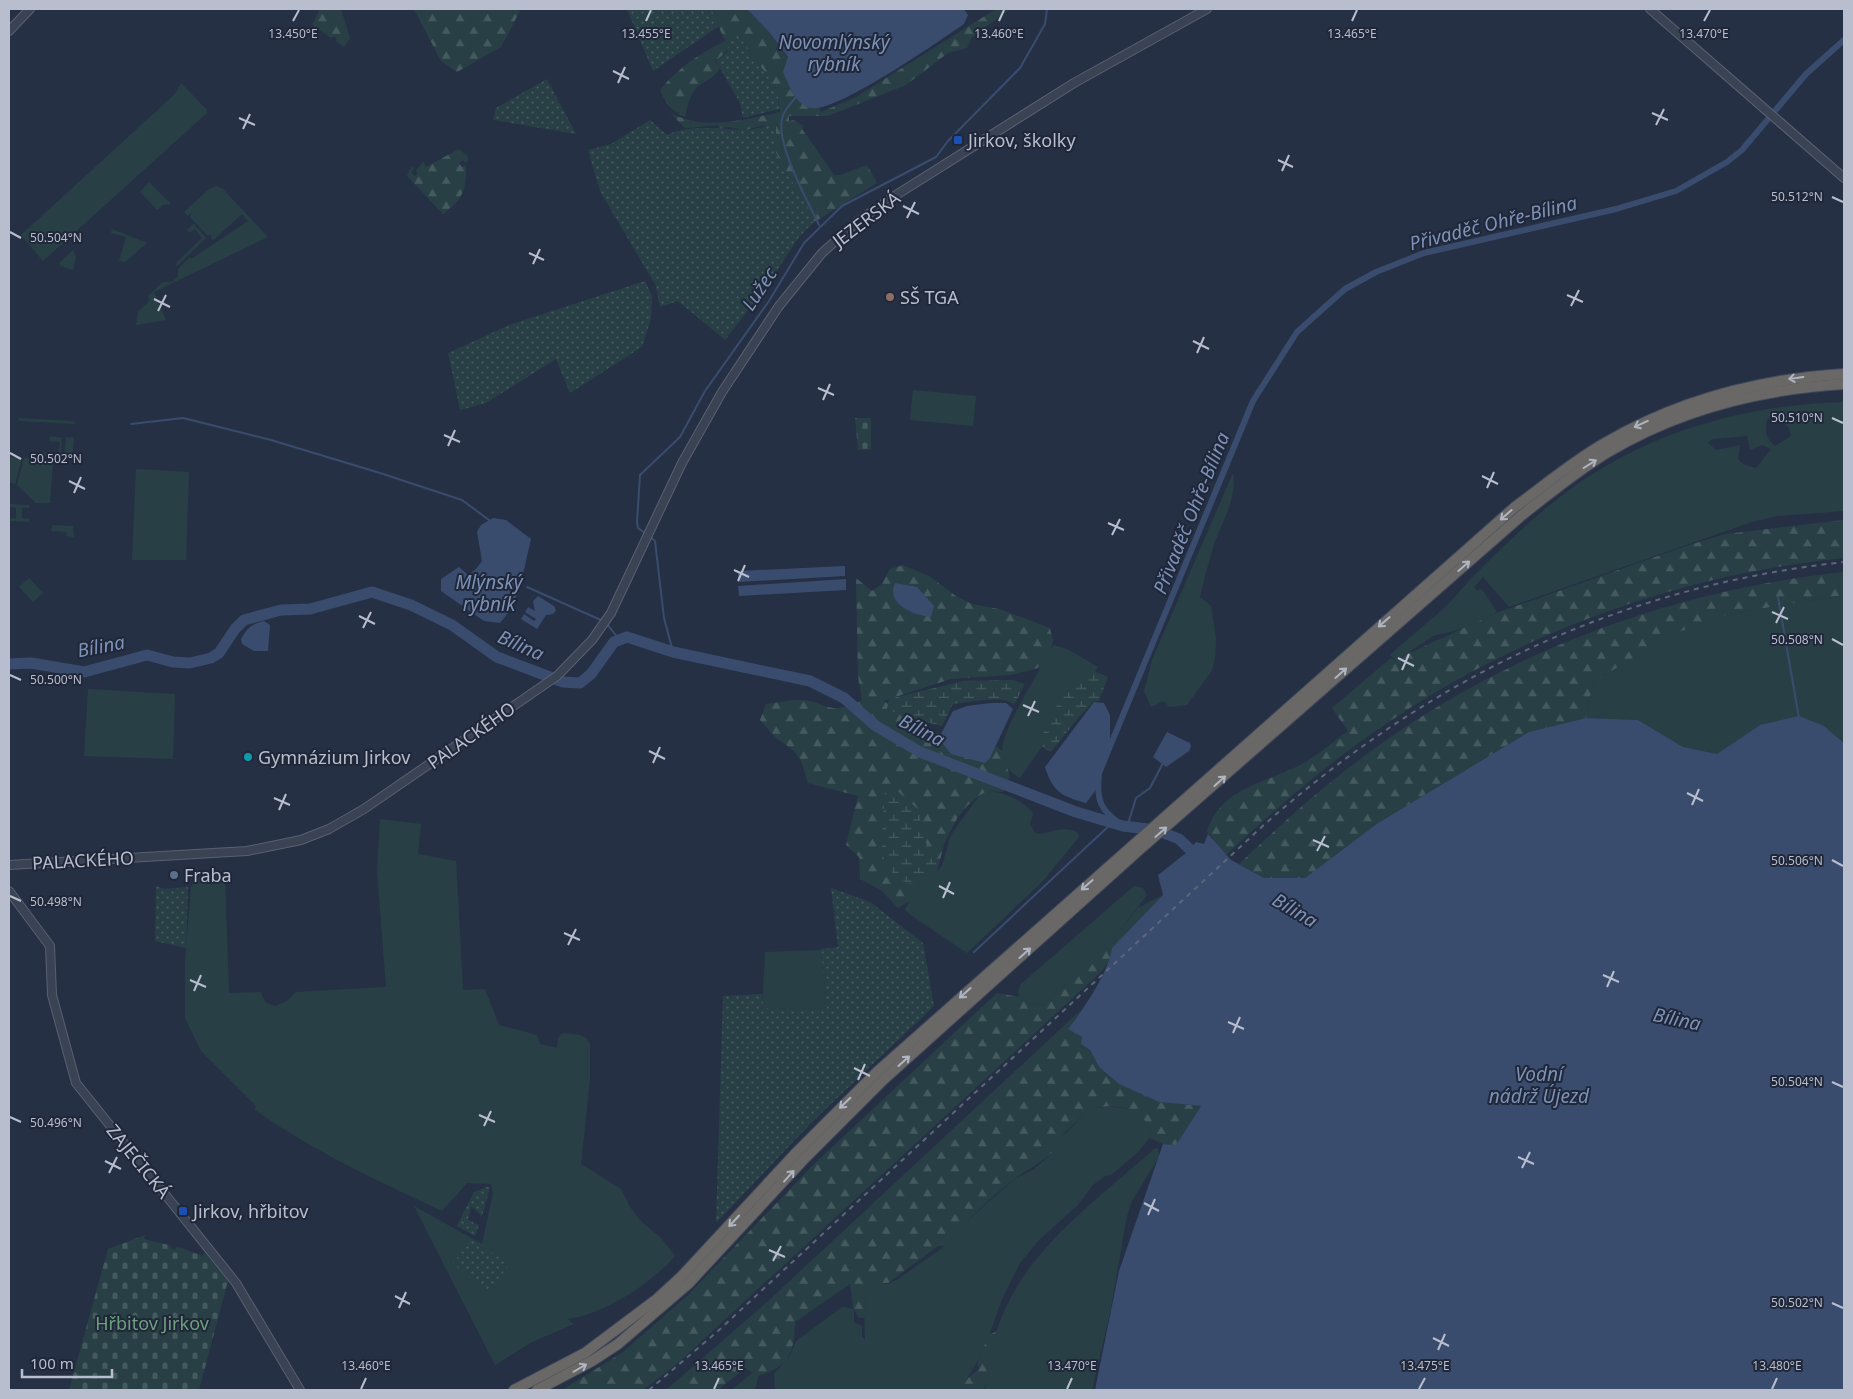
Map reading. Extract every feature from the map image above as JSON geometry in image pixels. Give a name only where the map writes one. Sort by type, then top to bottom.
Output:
[{"type":"highway","points":[[514,1390],[585,1353],[657,1299],[844,1103],[1123,853],[1515,507],[1574,462],[1638,425],[1682,406],[1769,382],[1844,374]]},
{"type":"highway","points":[[537,1390],[585,1365],[618,1344],[688,1284],[804,1159],[883,1080],[1139,850],[1522,515],[1581,469],[1640,435],[1684,416],[1731,401],[1802,387],[1844,384]]},
{"type":"street","points":[[9,31],[30,9]]},
{"type":"street","name":"JEZERSKÁ","points":[[722,392],[760,332],[794,284],[843,233],[900,192],[1074,83],[1160,33],[1207,9]]},
{"type":"street","points":[[1650,9],[1844,178]]},
{"type":"street","points":[[1814,152],[1844,174]]},
{"type":"street","name":"PALACKÉHO","points":[[9,865],[247,851],[302,840],[329,829],[364,809],[557,676],[580,653],[604,622],[682,463],[722,392]]},
{"type":"street","name":"ZAJEČICKÁ","points":[[9,890],[50,946],[52,995],[76,1083],[236,1283],[300,1390]]},
{"type":"green space","points":[[320,9],[341,9],[350,38],[344,47],[336,41],[337,39],[334,36],[331,38],[312,25]]},
{"type":"green space","points":[[414,9],[521,9],[501,47],[457,72],[441,61]]},
{"type":"green space","points":[[627,9],[711,9],[719,26],[653,71]]},
{"type":"green space","points":[[711,9],[747,9],[769,32],[788,58],[811,109],[819,106],[821,112],[856,97],[996,9],[1010,9],[972,37],[967,48],[948,53],[906,85],[828,116],[789,116],[789,121],[795,120],[803,126],[802,129],[834,175],[840,175],[867,165],[877,183],[813,223],[804,198],[794,192],[793,183],[776,153],[764,125],[746,130],[727,127],[720,129],[718,125],[685,128],[670,113],[697,122],[711,123],[739,121],[780,112],[778,91],[737,33],[726,51],[715,61],[720,68],[718,71],[693,92],[685,117],[676,112],[664,99],[660,90],[674,75],[690,62],[725,41]]},
{"type":"green space","points":[[737,33],[778,91],[779,109],[743,118],[740,103],[716,61],[727,52],[730,38]]},
{"type":"green space","points":[[547,79],[576,134],[493,120],[496,108]]},
{"type":"green space","points":[[181,83],[207,110],[207,113],[43,261],[21,235],[175,94]]},
{"type":"green space","points":[[650,120],[667,135],[695,128],[745,130],[776,126],[776,153],[793,183],[794,192],[804,198],[813,223],[799,237],[768,284],[725,340],[678,301],[660,307],[656,286],[600,191],[588,150],[611,144]]},
{"type":"green space","points":[[459,149],[467,156],[468,160],[465,163],[463,160],[459,163],[462,167],[466,165],[464,188],[460,198],[443,214],[407,176],[412,166],[414,169],[411,172],[414,176],[418,174],[416,171],[423,161],[426,167]]},
{"type":"green space","points":[[148,183],[171,204],[163,205],[157,210],[140,192]]},
{"type":"green space","points":[[217,186],[223,189],[268,237],[154,292],[166,320],[136,325],[138,312],[150,300],[148,296],[163,282],[172,282],[178,276],[178,269],[190,257],[191,259],[248,221],[242,214],[212,241],[211,234],[208,236],[190,217],[192,212],[188,216],[184,212],[209,189]]},
{"type":"green space","points":[[194,224],[206,238],[177,266],[175,264],[202,238],[195,229],[190,233],[187,230]]},
{"type":"green space","points":[[112,229],[147,243],[125,262],[119,261],[126,237],[111,233]]},
{"type":"green space","points":[[73,250],[76,257],[73,270],[60,266],[59,263]]},
{"type":"green space","points":[[645,281],[652,296],[651,319],[642,347],[570,393],[556,359],[486,403],[460,410],[448,353],[509,325]]},
{"type":"green space","points":[[913,390],[976,396],[973,426],[910,420]]},
{"type":"green space","points":[[1844,402],[1844,511],[1777,516],[1752,522],[1509,607],[1483,577],[1474,587],[1476,590],[1482,589],[1497,612],[1469,627],[1433,636],[1396,661],[1390,655],[1446,607],[1484,565],[1514,536],[1562,495],[1596,472],[1624,456],[1684,430],[1747,413],[1812,404]],"holes":[[[1777,417],[1789,428],[1791,436],[1775,446],[1766,434],[1766,427],[1767,419]],[[1747,436],[1750,450],[1762,445],[1771,449],[1756,468],[1743,464],[1738,459],[1740,445],[1716,450],[1708,443],[1713,439]]]},
{"type":"green space","points":[[18,418],[73,421],[75,424],[20,421]]},
{"type":"green space","points":[[855,418],[871,418],[871,449],[858,450]]},
{"type":"green space","points":[[51,436],[62,438],[61,456],[34,456],[34,452],[59,453],[60,442],[49,441]]},
{"type":"green space","points":[[66,437],[74,438],[72,457],[64,456]]},
{"type":"green space","points":[[9,457],[22,458],[15,484],[9,482]]},
{"type":"green space","points":[[24,458],[53,461],[50,503],[36,503],[17,485]]},
{"type":"green space","points":[[136,469],[189,472],[186,560],[132,560]]},
{"type":"green space","points":[[1233,473],[1234,482],[1231,502],[1213,548],[1200,597],[1211,606],[1216,638],[1212,670],[1187,705],[1169,707],[1164,701],[1151,707],[1144,691],[1152,660]]},
{"type":"green space","points":[[9,504],[29,505],[29,508],[22,508],[22,518],[30,519],[29,522],[9,521],[9,519],[16,518],[16,508],[9,507]]},
{"type":"green space","points":[[1844,520],[1844,558],[1781,566],[1719,579],[1658,595],[1598,615],[1539,639],[1482,666],[1427,697],[1374,732],[1298,791],[1226,855],[1207,832],[1213,817],[1233,796],[1300,765],[1348,731],[1332,708],[1391,658],[1396,661],[1405,655],[1499,612],[1689,545],[1726,534]]},
{"type":"green space","points":[[52,525],[73,526],[74,537],[67,536],[66,532],[51,531]]},
{"type":"green space","points":[[903,565],[929,576],[956,596],[972,604],[999,609],[1050,628],[1053,641],[1051,649],[1043,652],[1038,668],[1011,675],[951,679],[883,701],[900,710],[926,729],[941,734],[943,744],[990,758],[996,746],[1002,751],[1010,776],[1003,792],[988,791],[967,806],[958,817],[945,841],[937,871],[910,901],[898,908],[881,890],[860,879],[859,857],[846,845],[858,796],[808,783],[801,761],[793,750],[776,738],[760,720],[766,704],[797,700],[841,708],[862,700],[858,677],[856,578],[872,591],[882,584],[890,569]]},
{"type":"green space","points":[[1844,572],[1844,595],[1728,614],[1671,635],[1593,682],[1586,718],[1529,732],[1378,823],[1305,878],[1264,878],[1239,864],[1276,829],[1341,774],[1396,733],[1454,697],[1515,665],[1578,637],[1643,614],[1709,596],[1776,581]]},
{"type":"green space","points":[[29,578],[43,593],[33,602],[19,587]]},
{"type":"green space","points":[[1844,595],[1844,743],[1824,726],[1760,725],[1717,754],[1683,747],[1638,720],[1586,718],[1593,682],[1671,635],[1728,614]]},
{"type":"green space","points":[[1054,645],[1069,650],[1098,667],[1020,778],[1013,774],[1005,765],[1002,754],[1003,745],[1016,711],[1040,669],[1038,668],[1043,651],[1051,649]]},
{"type":"green space","points":[[1090,669],[1108,677],[1099,701],[1094,701],[1078,718],[1051,752],[1038,744],[1062,695]]},
{"type":"green space","points":[[1012,680],[1025,684],[1014,705],[1002,700],[953,704],[942,726],[905,717],[887,709],[889,699],[963,681]]},
{"type":"green space","points":[[88,689],[175,694],[173,759],[84,756]]},
{"type":"green space","points":[[893,787],[919,810],[923,837],[937,865],[931,876],[923,883],[915,884],[901,879],[889,869],[884,859],[882,836],[885,789]]},
{"type":"green space","points":[[988,791],[1007,795],[1025,805],[1033,814],[1030,824],[1035,833],[1039,834],[1066,829],[1078,833],[1079,837],[1043,881],[967,953],[909,914],[905,909],[913,895],[942,866],[950,837],[980,795]]},
{"type":"green space","points":[[380,819],[421,824],[418,854],[456,861],[463,990],[485,989],[499,1025],[537,1035],[540,1044],[557,1048],[558,1038],[562,1033],[582,1036],[588,1040],[590,1044],[590,1079],[581,1164],[621,1189],[630,1207],[641,1221],[661,1238],[675,1256],[653,1277],[626,1296],[596,1311],[567,1319],[574,1324],[532,1342],[495,1365],[414,1206],[482,1244],[493,1193],[491,1184],[467,1183],[442,1211],[370,1177],[323,1152],[255,1110],[256,1106],[201,1051],[185,1018],[185,961],[191,887],[195,879],[210,874],[225,877],[229,993],[261,992],[265,1002],[275,1006],[287,1001],[296,992],[386,987],[377,872]]},
{"type":"green space","points":[[156,886],[165,889],[188,887],[186,948],[155,941]]},
{"type":"green space","points":[[1134,886],[1143,888],[1147,895],[1117,934],[1043,1005],[1031,1004],[1019,997],[1018,992],[1021,984]]},
{"type":"green space","points":[[831,888],[870,902],[923,943],[934,1006],[812,1122],[716,1223],[723,996],[762,994],[763,1008],[827,1009],[821,949],[838,947]]},
{"type":"green space","points":[[1163,895],[1112,948],[1110,959],[1102,971],[678,1363],[643,1390],[562,1390],[623,1352],[688,1295],[811,1167],[997,993],[1019,997],[1031,1004],[1043,1005],[1117,934],[1138,908]]},
{"type":"green space","points":[[821,950],[827,1009],[762,1008],[765,952]]},
{"type":"green space","points":[[1081,1010],[1068,1029],[1082,1037],[1081,1044],[1090,1050],[1099,1067],[1119,1084],[1159,1102],[1201,1106],[1176,1145],[1163,1144],[1150,1138],[1152,1135],[1144,1119],[1129,1110],[1111,1106],[1090,1110],[1066,1132],[1053,1152],[990,1199],[962,1226],[945,1246],[938,1246],[888,1283],[880,1283],[864,1292],[865,1318],[859,1318],[853,1307],[850,1284],[795,1322],[791,1350],[784,1363],[777,1368],[758,1376],[745,1368],[718,1390],[666,1390],[766,1303]]},
{"type":"green space","points":[[1093,1108],[1121,1108],[1135,1112],[1146,1121],[1152,1135],[1137,1153],[1111,1175],[1105,1176],[1093,1185],[1078,1205],[1039,1240],[1020,1263],[1002,1299],[984,1350],[965,1382],[964,1390],[775,1390],[774,1374],[790,1355],[796,1341],[842,1307],[854,1309],[854,1322],[862,1326],[862,1337],[865,1339],[864,1292],[880,1283],[888,1284],[898,1279],[945,1246],[960,1228],[987,1203],[1015,1179],[1034,1169],[1050,1155],[1064,1135],[1087,1112]]},
{"type":"green space","points":[[1158,1148],[1159,1157],[1132,1201],[1127,1216],[1110,1313],[1092,1390],[985,1390],[991,1348],[1004,1312],[1021,1281],[1042,1252],[1067,1226],[1154,1149]]},
{"type":"green space","points":[[490,1187],[482,1216],[471,1206],[468,1220],[479,1225],[475,1236],[457,1226],[474,1192]]},
{"type":"green space","name":"Hřbitov Jirkov","points":[[145,1235],[144,1239],[169,1245],[173,1250],[178,1247],[203,1256],[204,1252],[228,1281],[199,1390],[69,1390],[108,1249]]},
{"type":"green space","points":[[472,1240],[509,1264],[491,1292],[471,1279],[453,1263]]},
{"type":"green space","points":[[996,1332],[984,1390],[964,1390],[967,1379],[979,1368],[977,1364],[989,1334]]},
{"type":"green space","points":[[754,1372],[759,1374],[755,1390],[731,1390]]},
{"type":"water","name":"Novomlýnský rybník","points":[[747,9],[964,9],[968,15],[964,24],[887,75],[841,100],[823,107],[810,108],[800,103],[796,98],[783,72],[788,57],[769,32]]},
{"type":"water","name":"Mlýnský rybník","points":[[493,518],[506,520],[531,539],[517,595],[507,615],[500,623],[484,621],[441,591],[441,579],[459,567],[468,575],[482,561],[477,532],[481,525]]},
{"type":"water","points":[[845,566],[845,576],[738,582],[738,571]]},
{"type":"water","points":[[846,579],[846,590],[739,596],[738,586]]},
{"type":"water","points":[[895,583],[917,587],[934,606],[931,617],[903,608],[894,597]]},
{"type":"water","points":[[538,596],[554,606],[556,610],[553,614],[546,615],[537,629],[521,619],[524,614],[534,621],[536,619],[525,612],[528,607],[535,611],[533,601]]},
{"type":"water","points":[[264,621],[270,625],[268,651],[254,651],[242,644],[241,639],[248,629]]},
{"type":"water","points":[[1094,702],[1104,703],[1110,715],[1110,747],[1099,773],[1098,787],[1086,803],[1059,792],[1051,782],[1045,767]]},
{"type":"water","points":[[1006,703],[1013,709],[990,758],[985,763],[951,754],[943,744],[941,734],[953,711],[967,706]]},
{"type":"water","name":"Vodní nádrž Újezd","points":[[1799,716],[1824,726],[1844,743],[1844,1390],[1095,1390],[1119,1271],[1163,1144],[1176,1145],[1201,1106],[1159,1102],[1119,1084],[1099,1067],[1090,1050],[1081,1044],[1082,1037],[1068,1029],[1101,980],[1112,948],[1163,895],[1158,875],[1186,853],[1196,842],[1204,844],[1208,834],[1231,860],[1264,878],[1305,878],[1378,823],[1529,732],[1586,718],[1638,720],[1683,747],[1717,754],[1760,725]]},
{"type":"water","points":[[1167,732],[1190,743],[1191,746],[1189,751],[1166,767],[1153,757]]},
{"type":"waterway","name":"Lužec","points":[[645,533],[638,528],[637,522],[640,475],[680,437],[705,391],[769,301],[804,243],[842,206],[936,157],[948,141],[1020,68],[1045,24],[1047,9]]},
{"type":"waterway","name":"Přivaděč Ohře-Bílina","points":[[1123,826],[1109,815],[1101,804],[1098,791],[1099,773],[1253,401],[1297,332],[1345,289],[1376,272],[1424,253],[1616,209],[1676,191],[1727,162],[1742,150],[1806,74],[1844,40]]},
{"type":"waterway","points":[[796,97],[784,113],[781,124],[782,137],[792,169],[819,225]]},
{"type":"waterway","points":[[131,424],[183,418],[271,440],[462,500],[489,520]]},
{"type":"waterway","name":"Lužec","points":[[649,536],[655,541],[664,618],[673,652]]},
{"type":"waterway","points":[[527,587],[603,621]]},
{"type":"waterway","name":"Bílina","points":[[9,664],[31,663],[84,672],[147,655],[173,662],[190,663],[211,658],[219,653],[235,629],[244,620],[281,610],[310,609],[372,592],[411,605],[452,625],[497,657],[563,682],[580,683],[591,674],[614,642],[627,637],[673,652],[810,681],[844,698],[876,726],[920,752],[1076,812],[1123,826],[1156,830],[1179,839],[1200,859]]},
{"type":"waterway","points":[[1778,597],[1799,718]]},
{"type":"waterway","points":[[607,624],[618,638]]},
{"type":"waterway","points":[[1127,827],[1136,798],[1150,788],[1163,763]]},
{"type":"waterway","points":[[974,952],[1112,823]]},
{"type":"railway","points":[[649,1390],[718,1331],[1266,823],[1330,770],[1396,723],[1464,682],[1534,646],[1607,617],[1683,593],[1762,574],[1844,562]]},
{"type":"place","name":"Jirkov, školky","points":[[958,140]]},
{"type":"place","name":"SŠ TGA","points":[[890,297]]},
{"type":"place","name":"Gymnázium Jirkov","points":[[248,757]]},
{"type":"place","name":"Fraba","points":[[174,875]]},
{"type":"place","name":"Jirkov, hřbitov","points":[[183,1211]]}]
